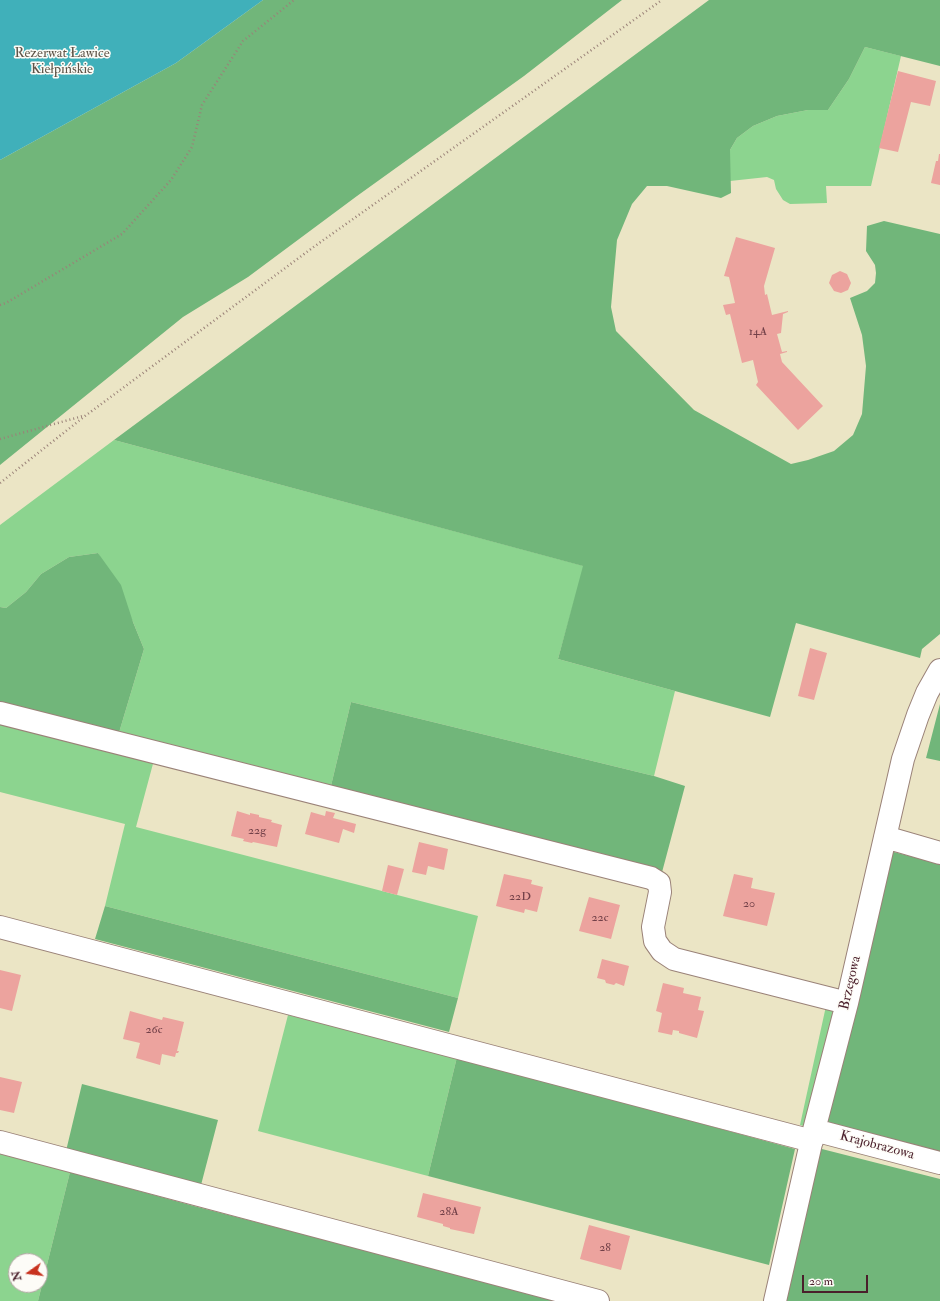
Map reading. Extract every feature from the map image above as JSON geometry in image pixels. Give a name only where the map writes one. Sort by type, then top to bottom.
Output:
[{"type":"street","name":"Brzegowa","points":[[775,1301],[813,1135],[847,1003],[904,759],[927,693],[940,670]]},
{"type":"street","points":[[0,713],[651,878],[659,883],[660,892],[653,927],[655,941],[662,951],[674,959],[847,1003]]},
{"type":"street","points":[[885,837],[940,852]]},
{"type":"street","name":"Krajobrazowa","points":[[0,927],[813,1135],[940,1163]]},
{"type":"street","points":[[0,1142],[598,1301]]},
{"type":"path","points":[[0,305],[6,303],[122,234],[171,180],[192,146],[202,105],[243,41],[294,0]]},
{"type":"path","points":[[0,483],[85,416],[315,246],[662,0]]},
{"type":"path","points":[[0,439],[85,416]]},
{"type":"green space","points":[[263,0],[622,0],[524,76],[357,196],[248,277],[183,317],[0,465],[0,160],[176,63]]},
{"type":"green space","points":[[709,0],[940,0],[940,66],[865,47],[849,79],[828,110],[808,110],[777,116],[753,126],[737,138],[730,150],[731,193],[721,198],[667,186],[647,186],[632,204],[617,240],[611,307],[616,331],[694,410],[791,464],[834,451],[853,435],[862,414],[866,366],[862,335],[850,298],[867,291],[875,283],[875,265],[866,251],[867,226],[884,221],[940,234],[940,634],[922,649],[920,658],[796,623],[770,717],[558,659],[583,566],[114,440]]},
{"type":"green space","points":[[865,47],[901,56],[871,186],[826,186],[827,203],[790,204],[783,200],[776,189],[774,180],[767,177],[730,181],[730,150],[737,138],[753,126],[777,116],[808,110],[828,110],[849,79]]},
{"type":"green space","points":[[114,440],[584,566],[558,659],[675,691],[654,776],[351,702],[330,790],[118,736],[144,649],[133,622],[98,553],[69,557],[41,574],[26,592],[6,608],[0,607],[0,525]]},
{"type":"green space","points":[[98,553],[121,585],[133,622],[144,649],[118,736],[0,705],[0,607],[6,608],[26,592],[41,574],[69,557]]},
{"type":"green space","points":[[351,702],[654,776],[685,786],[661,876],[330,790]]},
{"type":"green space","points":[[940,704],[940,761],[926,758]]},
{"type":"green space","points":[[0,721],[154,760],[136,827],[478,916],[458,998],[105,906],[125,824],[0,792]]},
{"type":"green space","points":[[890,851],[940,864],[940,1153],[824,1123]]},
{"type":"green space","points":[[105,906],[458,998],[449,1032],[95,939]]},
{"type":"green space","points":[[826,1006],[837,1008],[807,1127],[800,1125]]},
{"type":"green space","points":[[288,1015],[457,1057],[428,1176],[258,1131]]},
{"type":"green space","points":[[457,1057],[795,1149],[769,1265],[428,1176]]},
{"type":"green space","points":[[82,1084],[218,1120],[201,1185],[66,1151]]},
{"type":"green space","points":[[818,1148],[940,1179],[940,1301],[784,1301]]},
{"type":"green space","points":[[0,1154],[70,1172],[48,1261],[48,1253],[8,1253],[8,1293],[40,1293],[38,1301],[0,1301]]},
{"type":"green space","points":[[70,1172],[194,1206],[561,1301],[38,1301],[40,1293],[48,1293],[48,1261]]},
{"type":"water","name":"Rezerwat Ławice Kiełpińskie","points":[[0,0],[263,0],[176,63],[0,160]]},
{"type":"building","points":[[898,71],[936,81],[930,106],[911,102],[898,152],[879,148]]},
{"type":"building","points":[[940,154],[940,185],[931,183]]},
{"type":"building","points":[[736,237],[775,248],[764,286],[765,295],[767,294],[772,315],[788,311],[783,314],[781,333],[777,334],[782,352],[787,351],[780,354],[782,362],[823,406],[798,430],[756,385],[758,382],[753,360],[742,363],[730,314],[726,315],[723,305],[735,303],[729,277],[724,276]]},
{"type":"building","points":[[840,271],[847,274],[851,283],[848,290],[841,293],[834,291],[829,283],[832,275]]},
{"type":"building","points":[[810,648],[827,653],[814,700],[798,696]]},
{"type":"building","points":[[237,811],[250,815],[250,813],[259,815],[259,817],[272,820],[271,822],[282,825],[277,847],[243,841],[244,839],[231,836]]},
{"type":"building","points":[[326,811],[335,813],[333,818],[356,824],[354,833],[343,829],[339,843],[305,834],[311,812],[325,816]]},
{"type":"building","points":[[419,842],[448,849],[444,870],[428,866],[426,875],[412,872]]},
{"type":"building","points":[[388,865],[404,869],[397,895],[382,891]]},
{"type":"building","points":[[504,874],[532,880],[531,884],[543,887],[537,912],[525,909],[524,913],[496,906]]},
{"type":"building","points":[[734,874],[753,878],[751,888],[775,893],[767,926],[723,916]]},
{"type":"building","points":[[589,897],[620,905],[611,939],[579,931]]},
{"type":"building","points":[[602,959],[629,966],[624,986],[616,983],[614,985],[606,983],[605,980],[597,978]]},
{"type":"building","points":[[0,970],[21,975],[12,1011],[0,1008]]},
{"type":"building","points":[[663,983],[684,988],[683,993],[701,997],[698,1010],[704,1011],[697,1038],[673,1030],[672,1035],[658,1032],[662,1013],[656,1011]]},
{"type":"building","points":[[130,1011],[162,1020],[163,1017],[184,1022],[177,1051],[179,1051],[176,1053],[175,1057],[162,1054],[160,1065],[136,1058],[140,1043],[123,1039]]},
{"type":"building","points":[[0,1077],[22,1082],[14,1113],[0,1110]]},
{"type":"building","points":[[423,1193],[481,1207],[474,1234],[450,1229],[443,1226],[443,1224],[417,1217]]},
{"type":"building","points":[[589,1225],[630,1236],[621,1270],[580,1259]]}]
